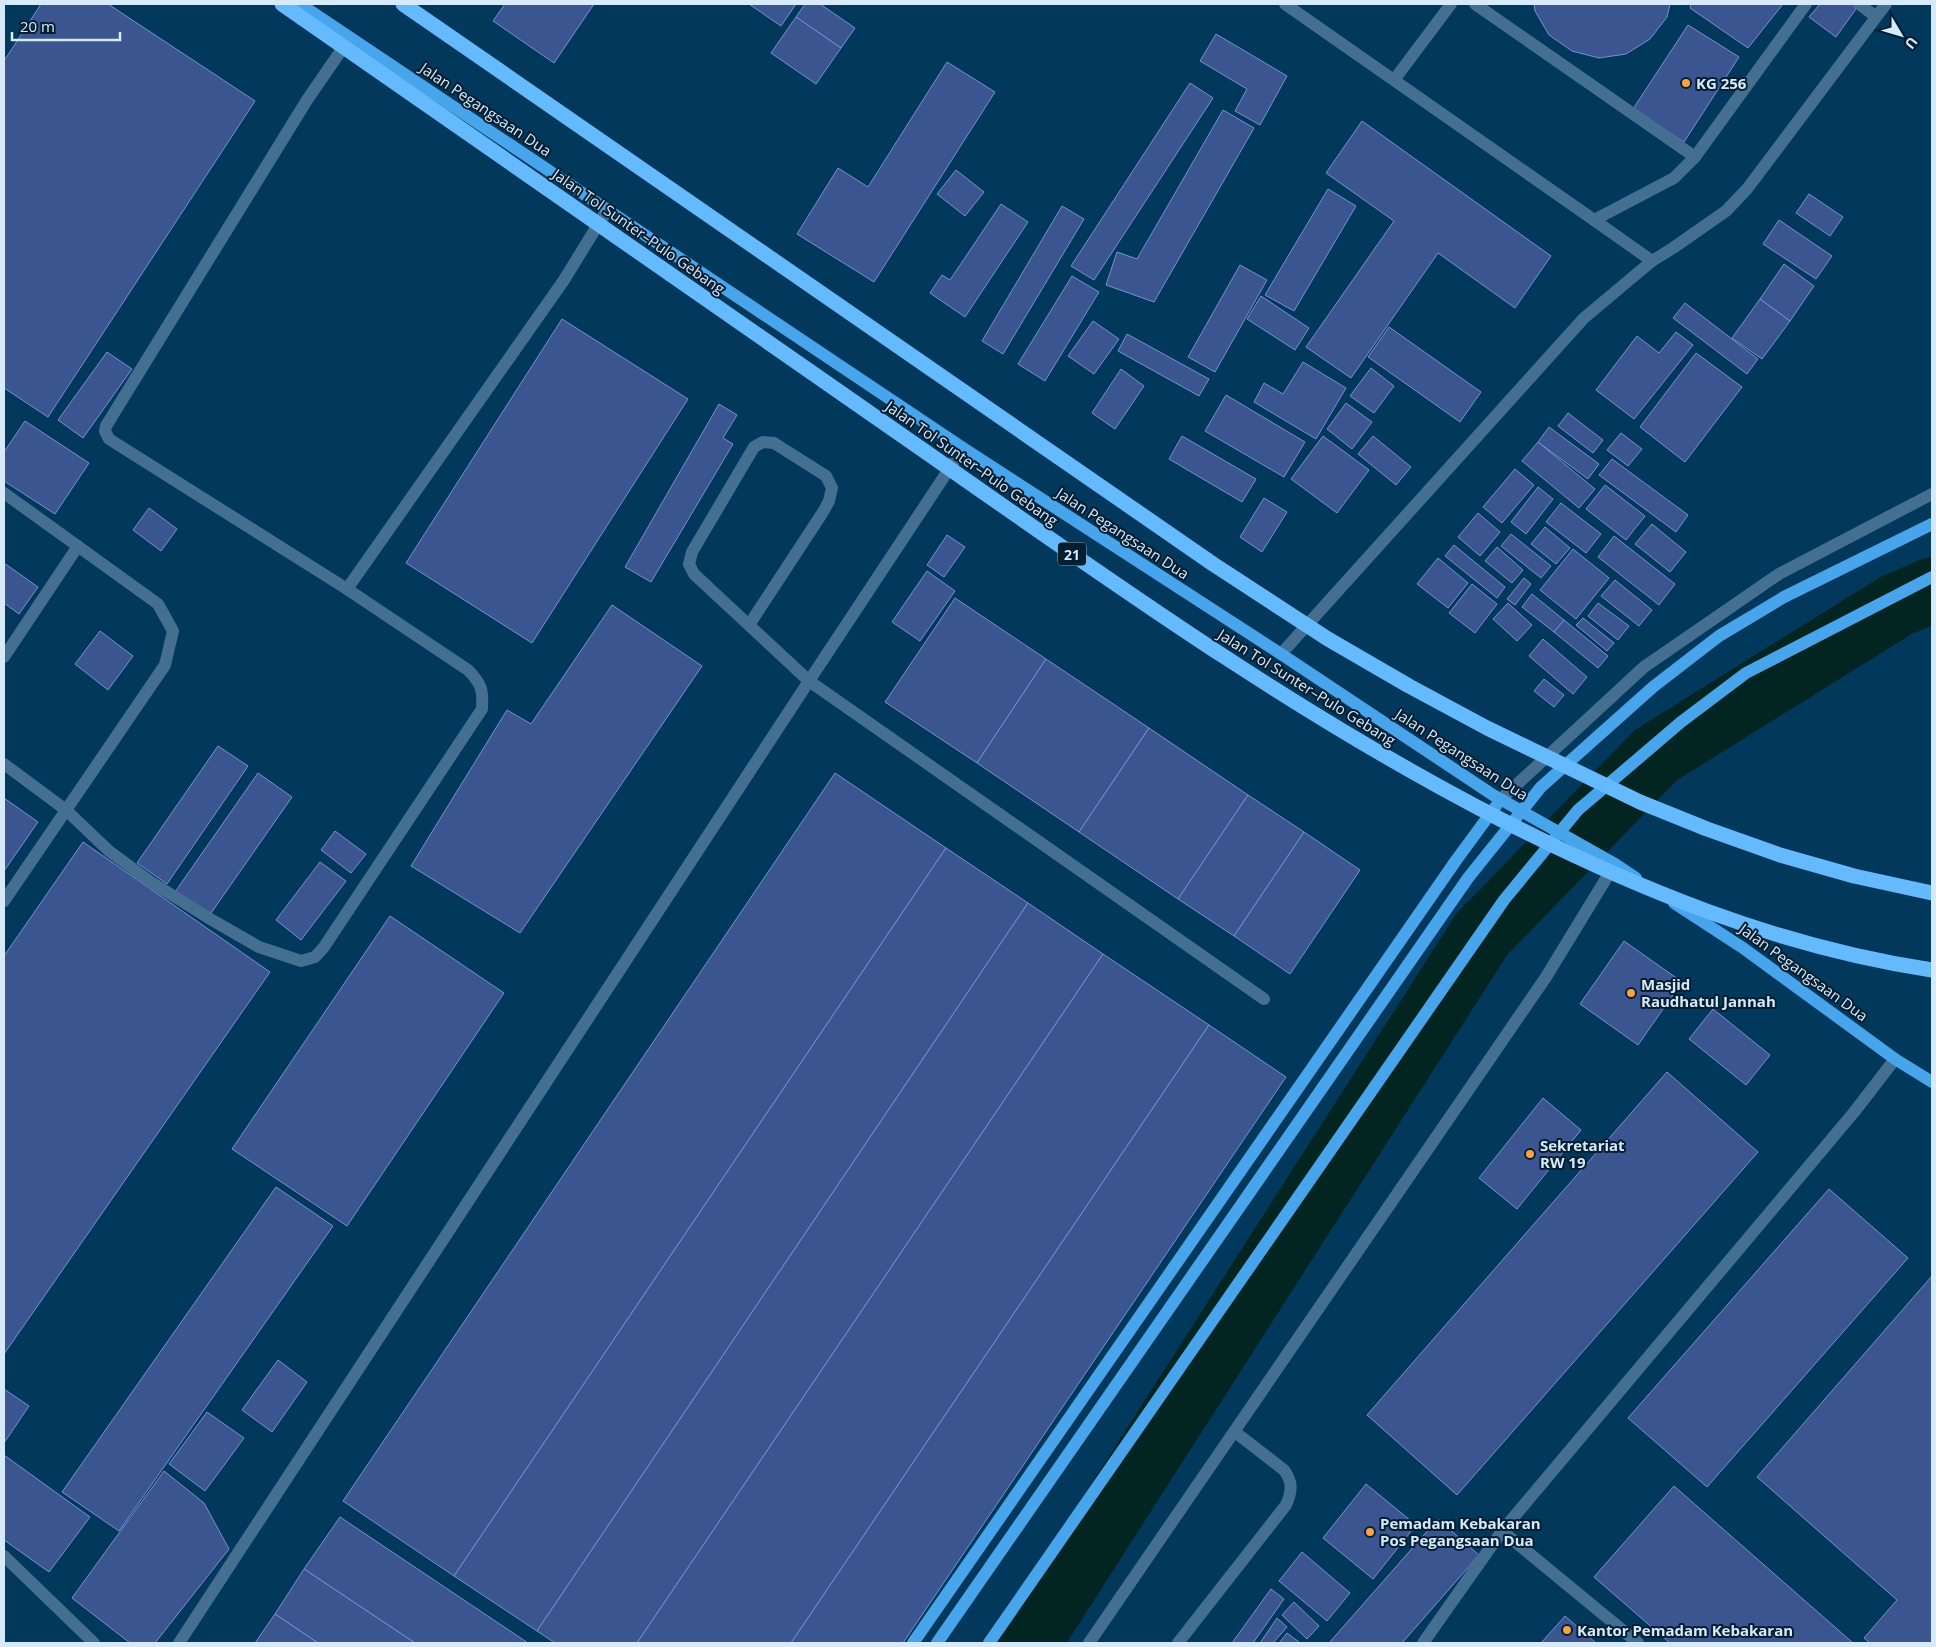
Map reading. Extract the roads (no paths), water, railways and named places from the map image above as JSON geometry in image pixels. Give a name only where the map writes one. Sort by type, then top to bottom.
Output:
[{"type":"highway","name":"Jalan Tol Sunter–Pulo Gebang","points":[[282,4],[1175,625],[1263,682],[1440,788],[1532,835],[1645,888],[1702,910],[1784,937],[1840,952],[1932,970]]},
{"type":"highway","points":[[403,4],[1213,564],[1328,639],[1487,728],[1640,802],[1780,855],[1854,876],[1932,893]]},
{"type":"main road","name":"Jalan Pegangsaan Dua","points":[[300,4],[963,448],[1281,654],[1500,800],[1615,864],[1743,948],[1895,1059],[1932,1082]]},
{"type":"main road","points":[[938,1643],[1468,878],[1542,787],[1653,687],[1720,636],[1784,598],[1932,524]]},
{"type":"main road","points":[[989,1643],[1504,900],[1578,810],[1681,722],[1746,673],[1932,577]]},
{"type":"main road","points":[[913,1643],[1500,800]]},
{"type":"street","points":[[1285,4],[1652,261]]},
{"type":"street","points":[[1394,80],[1451,4]]},
{"type":"street","points":[[1475,4],[1695,157]]},
{"type":"street","points":[[1594,220],[1674,178],[1695,157],[1806,4]]},
{"type":"street","points":[[1859,4],[1875,16]]},
{"type":"street","points":[[1281,654],[1584,318],[1652,261],[1726,211],[1747,189],[1875,16],[1886,4]]},
{"type":"street","points":[[4,764],[66,810],[109,851],[151,882],[259,947],[301,962],[315,957],[324,948],[482,709],[483,691],[468,670],[347,589],[109,439],[105,431],[111,418],[307,100],[350,38]]},
{"type":"street","points":[[347,589],[564,280],[607,210]]},
{"type":"street","points":[[749,626],[823,512],[829,501],[832,488],[826,476],[774,443],[763,442],[754,446],[692,552],[689,564],[694,574],[716,593],[749,626],[809,681],[1264,999]]},
{"type":"street","points":[[179,1643],[963,448]]},
{"type":"street","points":[[4,493],[158,604],[173,631],[165,665],[4,901]]},
{"type":"street","points":[[1500,800],[1644,667],[1779,574],[1932,494]]},
{"type":"street","points":[[4,657],[78,546]]},
{"type":"street","points":[[1094,1642],[1546,977],[1615,864]]},
{"type":"street","points":[[1423,1643],[1502,1531],[1864,1100],[1895,1059]]},
{"type":"street","points":[[1178,1643],[1286,1505],[1290,1496],[1292,1488],[1290,1477],[1284,1470],[1235,1432]]},
{"type":"street","points":[[1502,1531],[1638,1643]]},
{"type":"street","points":[[4,1556],[94,1643]]},
{"type":"waterway","points":[[1028,1643],[1482,934],[1656,755],[1897,605],[1932,590]]},
{"type":"place","name":"KG 256","points":[[1686,83]]},
{"type":"place","name":"Masjid Raudhatul Jannah","points":[[1631,993]]},
{"type":"place","name":"Sekretariat RW 19","points":[[1530,1154]]},
{"type":"place","name":"Pemadam Kebakaran Pos Pegangsaan Dua","points":[[1370,1532]]},
{"type":"place","name":"Kantor Pemadam Kebakaran","points":[[1567,1630]]}]
